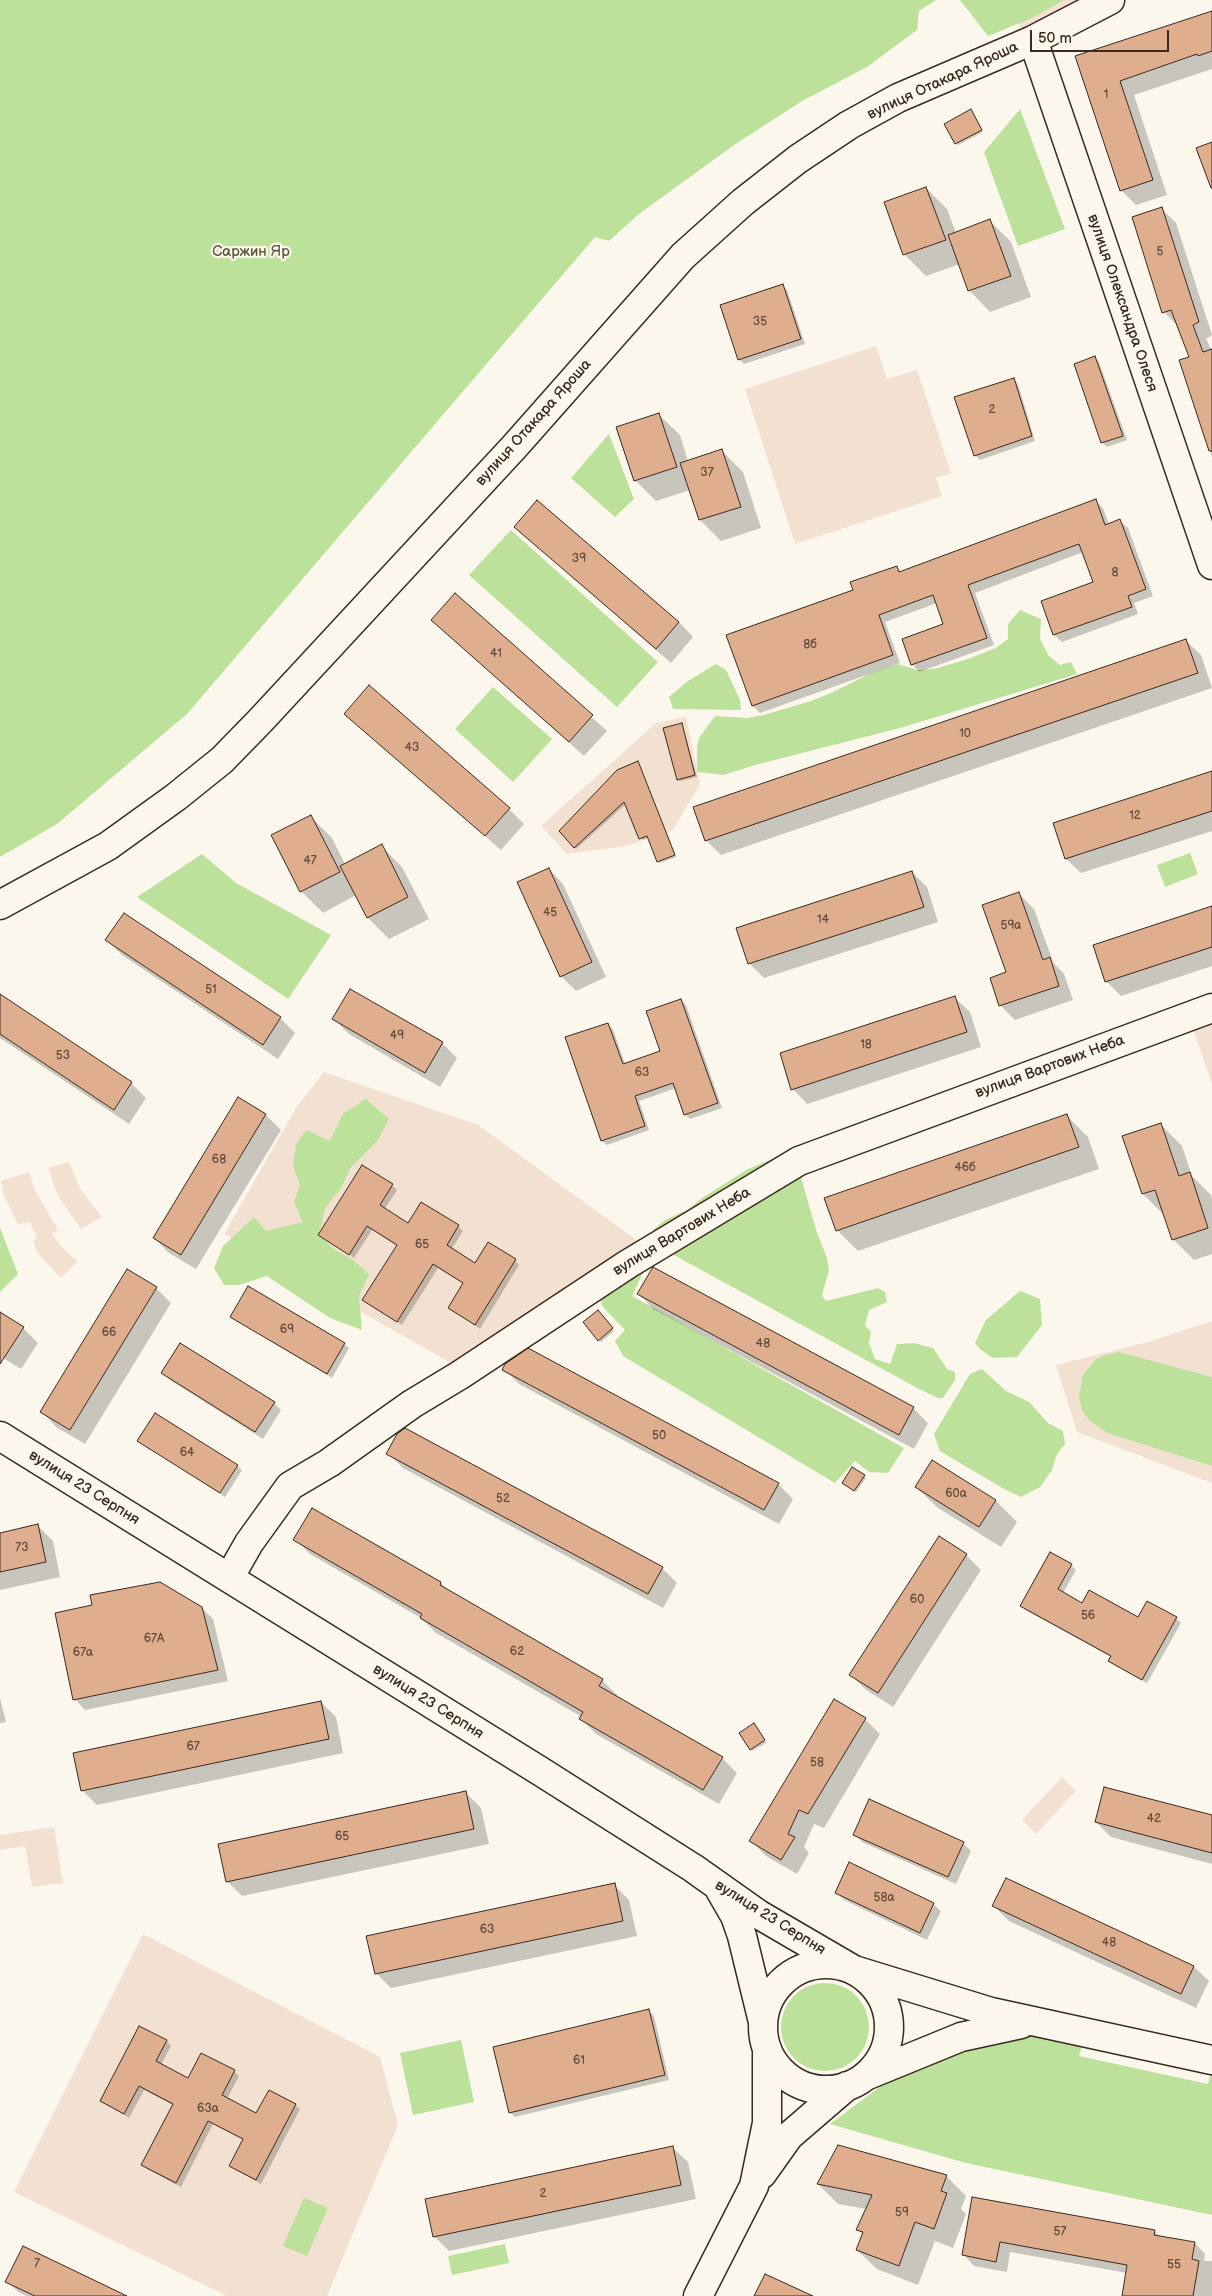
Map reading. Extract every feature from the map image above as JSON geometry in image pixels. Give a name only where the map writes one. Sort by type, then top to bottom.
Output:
[{"type":"street","name":"вулиця Отакара Яроша","points":[[0,905],[108,846],[176,797],[222,760],[515,446],[683,256],[743,202],[798,159],[849,126],[898,98],[1033,40],[1110,0]]},
{"type":"street","name":"вулиця Олександра Олеся","points":[[1033,40],[1212,565]]},
{"type":"street","name":"вулиця Вартових Неба","points":[[229,1578],[249,1543],[290,1486],[329,1463],[412,1404],[460,1375],[628,1264],[799,1161],[1212,1008]]},
{"type":"street","name":"вулиця 23 Серпня","points":[[0,1436],[540,1771],[692,1868],[717,1887],[786,1931],[854,1970],[876,1988],[886,2006],[890,2026],[883,2053],[876,2065],[790,2136],[771,2158],[754,2186]]},
{"type":"street","points":[[698,2296],[754,2186],[767,2123],[765,2036],[742,1936],[735,1916],[717,1887]]},
{"type":"street","name":"вулиця 23 Серпня","points":[[1030,2022],[961,2037],[857,2081],[826,2090],[815,2089],[795,2081],[778,2067],[765,2036],[770,1998],[788,1976],[807,1967],[827,1964],[854,1970],[961,2004],[1030,2022],[1212,2060]]},
{"type":"shaded area","points":[[1007,0],[1086,0],[1023,32]]},
{"type":"shaded area","points":[[876,346],[887,379],[917,370],[951,473],[936,478],[942,496],[795,544],[745,389]]},
{"type":"shaded area","points":[[686,717],[700,784],[673,830],[626,846],[567,854],[541,826],[656,723]]},
{"type":"shaded area","points":[[1212,1022],[1212,1084],[1193,1028]]},
{"type":"shaded area","points":[[324,1072],[478,1125],[639,1242],[458,1367],[224,1234],[296,1108]]},
{"type":"shaded area","points":[[69,1162],[81,1190],[102,1217],[81,1229],[58,1196],[48,1168]]},
{"type":"shaded area","points":[[29,1172],[35,1190],[58,1230],[52,1234],[77,1262],[61,1278],[37,1252],[33,1241],[37,1238],[30,1222],[18,1224],[4,1196],[1,1181]]},
{"type":"shaded area","points":[[1212,1321],[1212,1483],[1077,1432],[1056,1365],[1148,1342]]},
{"type":"shaded area","points":[[1062,1777],[1076,1791],[1036,1834],[1022,1820]]},
{"type":"shaded area","points":[[54,1827],[63,1883],[32,1887],[25,1846],[0,1850],[0,1835]]},
{"type":"shaded area","points":[[143,1934],[380,2057],[398,2125],[327,2296],[227,2296],[14,2192]]},
{"type":"green space","name":"Саржин Яр","points":[[0,0],[936,0],[919,11],[917,30],[867,67],[802,101],[734,145],[639,214],[609,241],[595,237],[187,714],[57,824],[0,857]]},
{"type":"green space","points":[[960,0],[1064,0],[1032,18],[988,36]]},
{"type":"green space","points":[[1020,109],[1065,229],[1018,246],[984,152]]},
{"type":"green space","points":[[609,434],[634,499],[615,517],[571,478]]},
{"type":"green space","points":[[511,530],[658,662],[617,707],[469,575]]},
{"type":"green space","points":[[1020,610],[1041,619],[1040,639],[1049,656],[1060,665],[1071,662],[1077,674],[900,728],[755,765],[724,775],[697,772],[699,738],[715,716],[747,718],[764,715],[811,701],[873,672],[898,664],[917,670],[934,669],[968,659],[996,648],[1008,639],[1008,624]]},
{"type":"green space","points":[[716,664],[726,670],[740,700],[741,710],[673,709],[669,697],[688,681]]},
{"type":"green space","points":[[493,687],[552,739],[513,782],[455,729]]},
{"type":"green space","points":[[1190,853],[1198,874],[1165,887],[1157,865]]},
{"type":"green space","points":[[202,854],[236,883],[331,935],[288,999],[137,897]]},
{"type":"green space","points":[[366,1099],[389,1119],[378,1140],[351,1167],[341,1188],[325,1208],[319,1235],[335,1250],[353,1260],[369,1274],[359,1296],[362,1330],[330,1318],[267,1276],[239,1285],[224,1285],[214,1268],[223,1246],[254,1217],[266,1231],[303,1222],[294,1202],[300,1185],[293,1166],[296,1145],[306,1130],[330,1141],[343,1114]]},
{"type":"green space","points":[[782,1155],[798,1167],[817,1233],[827,1258],[829,1270],[822,1295],[824,1299],[826,1301],[878,1288],[885,1292],[887,1302],[869,1310],[865,1325],[871,1332],[869,1343],[875,1359],[890,1364],[897,1344],[914,1343],[933,1348],[947,1369],[955,1372],[955,1380],[943,1398],[938,1398],[919,1389],[661,1248],[653,1241],[653,1230],[665,1220],[687,1210],[702,1198],[748,1169]]},
{"type":"green space","points":[[0,1228],[18,1274],[0,1292]]},
{"type":"green space","points":[[649,1260],[632,1296],[904,1448],[888,1473],[869,1472],[855,1461],[835,1483],[623,1356],[615,1341],[625,1330],[602,1306],[600,1294]]},
{"type":"green space","points":[[1020,1291],[1040,1299],[1042,1325],[1017,1357],[993,1358],[981,1350],[975,1343],[986,1320]]},
{"type":"green space","points":[[1119,1352],[1212,1377],[1212,1466],[1108,1433],[1089,1420],[1082,1410],[1079,1397],[1083,1375],[1096,1359]]},
{"type":"green space","points":[[982,1369],[1006,1391],[1029,1402],[1048,1423],[1063,1431],[1065,1444],[1057,1454],[1052,1470],[1040,1487],[1021,1497],[940,1451],[934,1434],[970,1374]]},
{"type":"green space","points":[[825,1983],[842,1986],[850,1990],[862,2002],[866,2010],[869,2027],[866,2044],[862,2052],[850,2064],[842,2068],[825,2071],[808,2068],[800,2064],[788,2052],[784,2044],[781,2027],[784,2010],[788,2002],[800,1990],[808,1986]]},
{"type":"green space","points":[[1029,2032],[1083,2042],[1079,2056],[1208,2084],[1212,2068],[1212,2215],[966,2163],[830,2124],[885,2083],[940,2055]]},
{"type":"green space","points":[[461,2040],[474,2102],[413,2115],[400,2053]]},
{"type":"green space","points":[[304,2198],[328,2208],[307,2256],[283,2246]]},
{"type":"green space","points":[[505,2244],[509,2263],[452,2275],[448,2256]]},
{"type":"building","points":[[1212,11],[1212,51],[1198,56],[1197,54],[1120,81],[1153,180],[1120,191],[1075,56]]},
{"type":"building","points":[[971,109],[982,130],[955,144],[944,124]]},
{"type":"building","points":[[1212,142],[1212,188],[1211,188],[1196,148]]},
{"type":"building","points":[[926,187],[946,240],[903,255],[884,202]]},
{"type":"building","points":[[1162,207],[1199,322],[1193,325],[1203,352],[1212,349],[1212,451],[1209,451],[1179,360],[1189,357],[1171,310],[1162,313],[1132,217]]},
{"type":"building","points":[[990,219],[1011,276],[968,291],[948,235]]},
{"type":"building","points":[[783,284],[801,339],[738,360],[720,305]]},
{"type":"building","points":[[1095,356],[1123,436],[1101,443],[1074,364]]},
{"type":"building","points":[[1014,378],[1032,436],[974,456],[954,397]]},
{"type":"building","points":[[659,413],[677,467],[634,481],[616,427]]},
{"type":"building","points":[[722,449],[741,507],[699,520],[680,463]]},
{"type":"building","points":[[1096,499],[1105,525],[1120,519],[1146,589],[1128,596],[1132,607],[1053,635],[1041,601],[1093,582],[1079,544],[968,585],[987,638],[911,665],[902,639],[943,624],[933,595],[879,615],[893,655],[752,706],[726,635],[853,590],[850,582],[897,566],[899,572]]},
{"type":"building","points":[[537,500],[679,622],[656,649],[514,527]]},
{"type":"building","points":[[455,593],[593,715],[569,742],[431,620]]},
{"type":"building","points":[[1186,639],[1198,673],[705,841],[693,807]]},
{"type":"building","points":[[369,685],[510,808],[485,836],[344,714]]},
{"type":"building","points":[[682,723],[695,775],[677,780],[663,728]]},
{"type":"building","points":[[638,761],[675,855],[657,862],[647,836],[639,839],[624,802],[574,848],[559,831],[617,770]]},
{"type":"building","points":[[1212,771],[1212,811],[1065,859],[1053,823]]},
{"type":"building","points":[[311,815],[340,872],[300,892],[271,835]]},
{"type":"building","points":[[382,844],[408,897],[367,918],[340,866]]},
{"type":"building","points":[[549,868],[592,962],[560,977],[517,882]]},
{"type":"building","points":[[912,871],[924,907],[748,964],[736,928]]},
{"type":"building","points":[[1019,892],[1043,960],[1050,957],[1059,986],[999,1006],[990,978],[1006,972],[982,905]]},
{"type":"building","points":[[1212,906],[1212,947],[1105,982],[1093,945]]},
{"type":"building","points":[[124,913],[281,1017],[263,1045],[105,940]]},
{"type":"building","points":[[350,989],[443,1042],[425,1073],[332,1019]]},
{"type":"building","points":[[0,994],[132,1082],[114,1110],[0,1034]]},
{"type":"building","points":[[955,996],[967,1032],[791,1090],[780,1053]]},
{"type":"building","points":[[681,999],[718,1103],[684,1115],[673,1083],[635,1096],[645,1126],[601,1141],[565,1037],[608,1023],[623,1064],[660,1051],[646,1011]]},
{"type":"building","points":[[238,1097],[266,1114],[181,1255],[153,1238]]},
{"type":"building","points":[[1067,1114],[1079,1147],[836,1231],[824,1198]]},
{"type":"building","points":[[1161,1123],[1179,1176],[1190,1172],[1208,1228],[1172,1240],[1155,1190],[1142,1194],[1122,1136]]},
{"type":"building","points":[[362,1165],[393,1184],[380,1205],[408,1223],[421,1202],[459,1225],[447,1245],[475,1263],[488,1242],[516,1259],[475,1325],[448,1308],[463,1283],[433,1264],[397,1322],[362,1300],[397,1245],[367,1226],[349,1255],[318,1235]]},
{"type":"building","points":[[653,1267],[914,1407],[899,1435],[637,1294]]},
{"type":"building","points":[[127,1269],[157,1287],[70,1430],[40,1412]]},
{"type":"building","points":[[248,1286],[345,1343],[327,1374],[230,1317]]},
{"type":"building","points":[[598,1310],[613,1328],[598,1341],[583,1322]]},
{"type":"building","points":[[0,1312],[24,1327],[0,1364]]},
{"type":"building","points":[[180,1343],[275,1402],[255,1432],[161,1373]]},
{"type":"building","points":[[528,1348],[779,1483],[764,1510],[502,1370],[505,1364]]},
{"type":"building","points":[[155,1413],[238,1465],[220,1493],[137,1441]]},
{"type":"building","points":[[405,1428],[663,1567],[648,1594],[386,1454],[397,1434]]},
{"type":"building","points":[[932,1460],[996,1500],[979,1527],[915,1487]]},
{"type":"building","points":[[852,1467],[865,1475],[854,1491],[842,1483]]},
{"type":"building","points":[[312,1508],[441,1582],[440,1585],[603,1679],[599,1686],[723,1757],[703,1790],[579,1719],[583,1712],[420,1618],[422,1614],[293,1540]]},
{"type":"building","points":[[38,1524],[46,1562],[0,1572],[0,1533]]},
{"type":"building","points":[[939,1536],[967,1554],[878,1693],[849,1675]]},
{"type":"building","points":[[1050,1552],[1072,1564],[1058,1589],[1082,1603],[1089,1590],[1138,1617],[1147,1601],[1177,1617],[1142,1680],[1108,1661],[1111,1656],[1020,1606]]},
{"type":"building","points":[[160,1582],[202,1607],[218,1670],[73,1700],[55,1613],[92,1605],[90,1595]]},
{"type":"building","points":[[834,1699],[866,1718],[808,1814],[799,1810],[788,1834],[795,1837],[781,1860],[749,1841]]},
{"type":"building","points":[[321,1701],[329,1739],[81,1791],[73,1753]]},
{"type":"building","points":[[754,1723],[765,1740],[750,1750],[739,1733]]},
{"type":"building","points":[[1104,1787],[1212,1815],[1212,1853],[1095,1822]]},
{"type":"building","points":[[466,1791],[474,1829],[226,1882],[218,1844]]},
{"type":"building","points":[[869,1799],[964,1842],[948,1877],[853,1835]]},
{"type":"building","points":[[849,1862],[934,1903],[920,1933],[835,1893]]},
{"type":"building","points":[[1006,1878],[1194,1966],[1181,1994],[992,1906]]},
{"type":"building","points":[[615,1883],[623,1921],[375,1974],[366,1936]]},
{"type":"building","points":[[649,2009],[665,2075],[509,2113],[493,2047]]},
{"type":"building","points":[[139,2026],[167,2040],[156,2061],[188,2078],[201,2053],[235,2070],[222,2095],[256,2113],[269,2090],[296,2104],[256,2180],[229,2166],[243,2139],[208,2121],[176,2183],[141,2165],[173,2104],[139,2086],[124,2114],[100,2101]]},
{"type":"building","points":[[838,2145],[947,2175],[941,2191],[947,2193],[934,2229],[915,2222],[899,2266],[856,2250],[863,2232],[856,2230],[872,2195],[817,2184]]},
{"type":"building","points":[[673,2146],[681,2185],[433,2237],[425,2199]]},
{"type":"building","points":[[972,2197],[1155,2230],[1154,2235],[1195,2242],[1192,2259],[1199,2261],[1193,2296],[1122,2296],[1127,2265],[1000,2242],[996,2262],[962,2255]]},
{"type":"building","points":[[23,2246],[127,2296],[35,2296],[5,2282]]},
{"type":"building","points":[[765,2274],[813,2296],[754,2296]]}]
